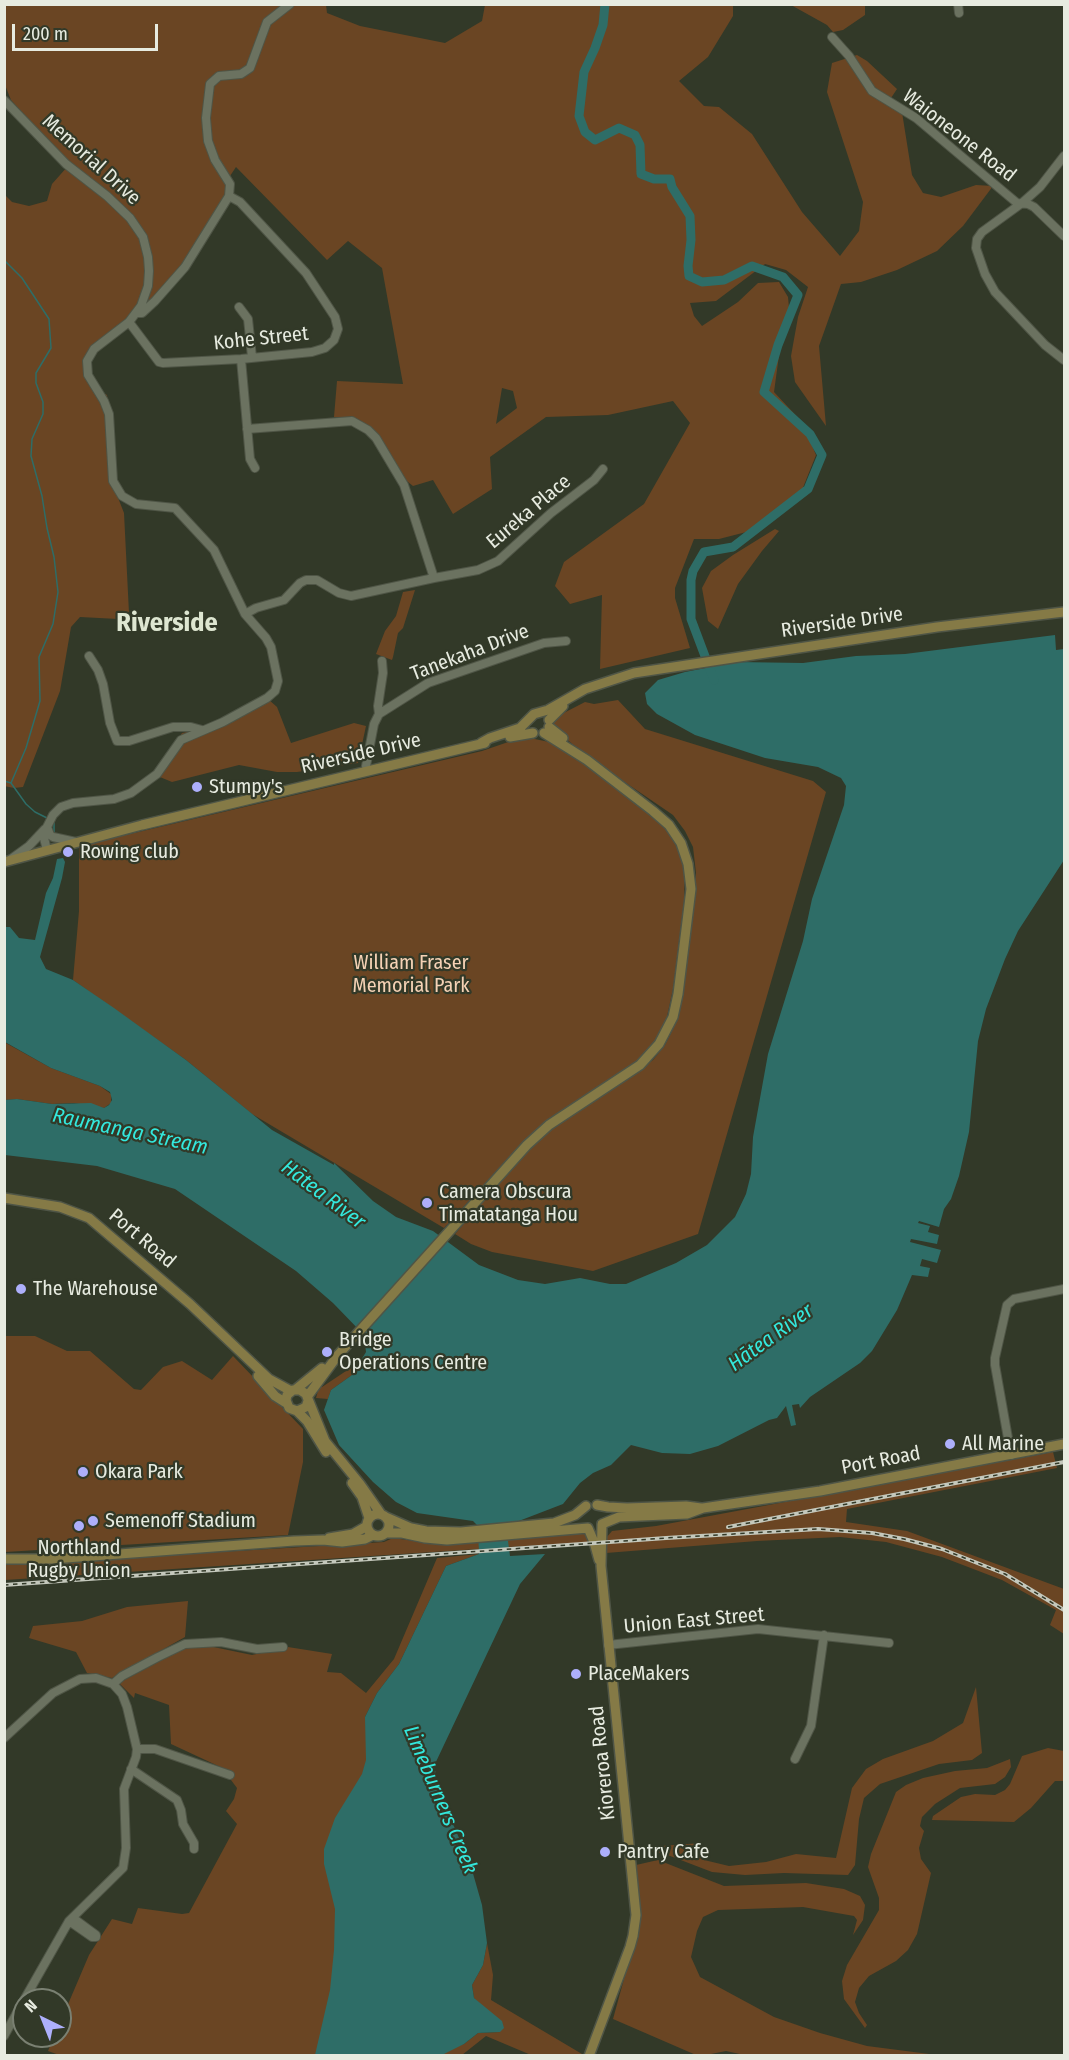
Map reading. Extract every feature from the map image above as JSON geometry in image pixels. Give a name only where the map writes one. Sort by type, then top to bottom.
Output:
[{"type":"main road","name":"Riverside Drive","points":[[482,743],[520,728],[531,716],[585,689],[634,673],[937,627],[1065,612]]},
{"type":"main road","name":"Riverside Drive","points":[[6,862],[76,842],[482,743],[533,733],[547,727],[558,710],[592,687]]},
{"type":"main road","points":[[338,1354],[287,1395],[286,1403],[291,1410],[297,1411],[306,1407],[308,1399],[338,1354],[538,1134],[573,1108],[628,1074],[646,1059],[665,1034],[675,1010],[690,902],[691,878],[687,857],[677,837],[663,819],[547,727],[541,713]]},
{"type":"main road","points":[[527,722],[533,733]]},
{"type":"main road","name":"Port Road","points":[[4,1198],[60,1207],[89,1218],[190,1304],[269,1379],[293,1390]]},
{"type":"main road","name":"Port Road","points":[[236,1348],[275,1396],[286,1403]]},
{"type":"main road","points":[[293,1390],[302,1391],[308,1399],[325,1441],[365,1490],[389,1525],[386,1533],[355,1541],[323,1540]]},
{"type":"main road","points":[[297,1411],[307,1421],[320,1444],[357,1489],[364,1503],[369,1531],[373,1535]]},
{"type":"main road","name":"Port Road","points":[[386,1533],[402,1533],[424,1538],[526,1531],[545,1533],[573,1528],[596,1528],[619,1517],[687,1514],[703,1508],[820,1491],[1065,1444]]},
{"type":"main road","points":[[597,1504],[604,1513],[602,1524]]},
{"type":"main road","name":"Port Road","points":[[526,1531],[566,1520],[585,1506],[597,1504],[627,1508],[686,1506],[703,1508]]},
{"type":"main road","points":[[585,1506],[580,1516],[582,1523],[588,1528]]},
{"type":"main road","points":[[4,1559],[52,1558],[323,1540],[353,1534],[374,1514],[384,1515]]},
{"type":"main road","name":"Port Road","points":[[384,1515],[411,1528],[461,1536]]},
{"type":"main road","name":"Kioreroa Road","points":[[589,2055],[630,1947],[635,1925],[601,1566],[602,1524]]},
{"type":"main road","name":"Kioreroa Road","points":[[588,1528],[601,1566]]},
{"type":"street","points":[[136,313],[142,313],[155,301],[185,267],[229,196],[230,184],[215,160],[208,141],[206,117],[209,87],[215,78],[241,74],[250,68],[267,22],[291,4]]},
{"type":"street","name":"Waioneone Road","points":[[832,37],[849,56],[872,91],[916,118],[1017,203],[1028,204],[1040,211],[1065,236]]},
{"type":"street","name":"Memorial Drive","points":[[4,100],[66,164],[107,196],[135,224],[143,237],[148,257],[149,278],[146,292],[129,322],[94,349],[87,362],[88,375],[104,401],[108,414],[114,485],[122,496],[136,504],[169,506],[182,513],[217,553],[245,614],[271,647],[277,677],[276,688],[267,698],[181,740],[157,774],[131,794],[114,799],[67,804],[53,815],[37,839],[6,862]]},
{"type":"street","points":[[1065,156],[1046,181],[1022,203],[980,235],[976,243],[976,254],[995,292],[1045,345],[1065,360]]},
{"type":"street","name":"Kohe Street","points":[[129,322],[159,362],[164,363],[312,352],[325,348],[334,340],[338,323],[332,310],[306,273],[240,202],[229,196]]},
{"type":"street","points":[[146,292],[148,299],[155,301]]},
{"type":"street","points":[[239,307],[248,319],[252,357]]},
{"type":"street","points":[[241,359],[250,459],[255,468]]},
{"type":"street","points":[[247,429],[352,421],[368,430],[376,438],[404,485],[434,578]]},
{"type":"street","name":"Eureka Place","points":[[245,614],[256,608],[284,600],[300,583],[306,580],[317,580],[339,593],[351,596],[478,570],[498,561],[603,470]]},
{"type":"street","name":"Tanekaha Drive","points":[[379,714],[425,684],[439,678],[544,642],[566,641]]},
{"type":"street","points":[[89,656],[103,684],[110,723],[117,741],[129,741],[173,727],[191,727],[202,730]]},
{"type":"street","points":[[367,771],[374,724],[379,714],[378,706],[384,673],[382,661]]},
{"type":"street","points":[[47,826],[53,837],[76,842]]},
{"type":"street","points":[[47,826],[44,838],[47,850]]},
{"type":"street","points":[[1011,1455],[994,1358],[1007,1305],[1014,1299],[1065,1289]]},
{"type":"street","name":"Union East Street","points":[[608,1645],[758,1629],[889,1643]]},
{"type":"street","points":[[795,1759],[811,1726],[824,1635]]},
{"type":"street","points":[[113,1684],[131,1671],[185,1644],[221,1642],[257,1649],[283,1647]]},
{"type":"street","points":[[4,1738],[42,1702],[72,1683],[92,1677],[113,1684],[120,1691],[126,1702],[137,1749],[124,1789],[126,1848],[123,1868],[71,1919],[31,1988]]},
{"type":"street","points":[[137,1749],[155,1749],[230,1775]]},
{"type":"street","points":[[131,1769],[177,1800],[183,1824],[192,1838],[194,1849]]},
{"type":"street","points":[[4,2036],[12,2022]]},
{"type":"green space","points":[[5,4],[326,5],[327,13],[360,26],[445,43],[482,21],[485,5],[733,5],[733,16],[708,57],[679,81],[704,106],[719,107],[752,134],[802,212],[840,256],[859,231],[863,202],[827,92],[832,63],[857,55],[867,61],[897,89],[891,98],[901,106],[912,175],[923,193],[941,197],[976,185],[993,186],[963,226],[937,251],[897,270],[861,282],[841,284],[819,346],[826,426],[795,382],[791,356],[798,317],[808,287],[786,270],[765,264],[716,301],[690,303],[694,316],[702,326],[738,302],[758,283],[779,282],[788,297],[790,318],[780,348],[774,392],[802,422],[816,455],[802,490],[758,529],[719,539],[694,539],[675,588],[675,598],[690,648],[600,669],[602,595],[570,604],[555,586],[564,562],[644,504],[690,423],[673,401],[608,415],[546,417],[490,457],[492,489],[453,514],[433,480],[413,486],[403,478],[380,442],[353,418],[334,417],[337,381],[403,384],[382,268],[348,241],[327,260],[236,167],[228,179],[230,194],[186,266],[154,302],[87,356],[91,385],[107,395],[112,430],[111,480],[124,513],[129,613],[118,619],[80,617],[71,627],[60,691],[23,787],[14,788],[4,786],[4,194],[12,202],[29,206],[47,201],[52,184],[68,166],[11,100],[5,85]],"holes":[[[502,388],[513,391],[517,408],[496,424]]]},
{"type":"green space","points":[[791,5],[863,5],[865,15],[843,30],[833,32],[827,25]]},
{"type":"green space","points":[[775,529],[779,531],[738,584],[718,629],[708,621],[702,588],[711,571]]},
{"type":"green space","points":[[415,590],[403,628],[398,633],[392,660],[376,654],[385,631],[396,616],[403,592]]},
{"type":"green space","points":[[268,699],[277,707],[291,743],[354,723],[366,726],[358,763],[297,772],[277,772],[239,765],[172,782],[155,775],[182,733],[203,729]]},
{"type":"green space","points":[[618,700],[645,729],[813,781],[826,792],[698,1234],[593,1271],[492,1252],[471,1244],[455,1234],[531,1146],[559,1124],[653,1060],[665,1045],[673,1029],[685,972],[696,873],[693,847],[673,815],[588,757],[552,727],[552,719],[585,702],[594,704]]},
{"type":"green space","name":"William Fraser Memorial Park","points":[[530,738],[554,743],[667,821],[685,861],[684,901],[673,989],[666,1021],[649,1051],[634,1064],[559,1113],[533,1134],[444,1228],[252,1114],[186,1060],[73,980],[79,911],[79,846]]},
{"type":"green space","points":[[4,1042],[51,1068],[100,1086],[111,1094],[111,1103],[104,1108],[74,1103],[52,1104],[17,1099],[5,1100]]},
{"type":"green space","points":[[5,1336],[35,1336],[67,1351],[90,1351],[134,1389],[141,1390],[163,1367],[182,1361],[212,1380],[233,1356],[303,1429],[303,1462],[288,1535],[5,1552]]},
{"type":"green space","points":[[353,1362],[358,1365],[352,1375],[331,1390],[328,1399],[316,1398],[319,1387],[346,1371]]},
{"type":"green space","points":[[1053,1452],[1057,1468],[847,1509],[846,1522],[907,1531],[1064,1589],[1064,1634],[1050,1625],[1056,1610],[1002,1580],[942,1557],[886,1542],[840,1537],[606,1553],[606,1538],[612,1531],[656,1526]]},
{"type":"green space","points":[[580,1532],[589,1536],[593,1542],[508,1547],[508,1540]]},
{"type":"green space","points":[[393,1538],[422,1542],[479,1542],[479,1549],[5,1580],[5,1565],[384,1542]]},
{"type":"green space","points":[[479,1554],[446,1566],[399,1664],[377,1693],[365,1717],[385,1751],[355,2055],[62,2056],[48,2051],[49,2048],[72,2048],[72,1995],[89,1955],[112,1919],[132,1924],[138,1908],[189,1913],[237,1824],[226,1811],[234,1799],[237,1788],[231,1780],[229,1771],[171,1744],[169,1705],[135,1693],[134,1698],[119,1683],[184,1648],[199,1644],[252,1655],[288,1647],[332,1654],[327,1672],[341,1673],[366,1693],[394,1659],[437,1558]]},
{"type":"green space","points":[[188,1601],[185,1637],[112,1678],[87,1673],[76,1652],[29,1638],[33,1626],[82,1621],[127,1607]]},
{"type":"green space","points":[[976,1687],[982,1753],[972,1760],[939,1764],[880,1784],[864,1798],[859,1819],[855,1865],[848,1875],[784,1873],[745,1875],[712,1872],[665,1854],[634,1848],[701,1843],[704,1860],[729,1866],[766,1862],[796,1854],[836,1858],[852,1788],[866,1769],[883,1759],[933,1741],[963,1723]]},
{"type":"green space","points":[[1048,1748],[1064,1751],[1064,1781],[1055,1781],[1031,1808],[1014,1822],[932,1820],[933,1816],[961,1797],[975,1794],[995,1795],[1005,1790],[1022,1756]]},
{"type":"green space","points":[[1010,1759],[1011,1767],[1005,1777],[995,1784],[960,1788],[935,1804],[922,1817],[920,1826],[924,1831],[919,1848],[921,1859],[931,1873],[917,1934],[908,1950],[896,1961],[869,1976],[859,1988],[855,2002],[867,2025],[865,2028],[844,1999],[842,1981],[847,1965],[879,1910],[879,1898],[868,1867],[896,1792],[923,1778],[955,1771],[987,1768]]},
{"type":"green space","points":[[658,1860],[724,1886],[806,1883],[844,1889],[860,1896],[865,1905],[863,1920],[853,1935],[857,1920],[854,1916],[803,1907],[718,1910],[703,1917],[691,1957],[700,1977],[774,2017],[867,2046],[937,2055],[749,2056],[726,2051],[696,2055],[613,2019],[641,1917],[636,1865]]},
{"type":"green space","points":[[487,1943],[493,1975],[491,2000],[582,2054],[581,2056],[531,2055],[486,2036],[462,2055],[421,2056],[464,2044],[478,2033],[500,2032],[474,1998],[472,1985],[483,1965]]},
{"type":"water","points":[[1055,635],[1056,650],[1064,649],[1064,860],[1018,931],[986,1009],[978,1041],[969,1132],[959,1176],[951,1199],[944,1209],[939,1227],[919,1221],[918,1223],[930,1226],[928,1232],[939,1235],[937,1244],[911,1239],[910,1242],[941,1250],[937,1263],[922,1259],[920,1266],[930,1268],[928,1277],[912,1275],[897,1310],[872,1351],[860,1363],[810,1397],[800,1408],[799,1404],[792,1405],[796,1425],[791,1426],[786,1406],[777,1418],[718,1446],[690,1454],[662,1453],[631,1445],[611,1465],[593,1473],[580,1483],[563,1504],[511,1524],[508,1541],[510,1556],[545,1554],[520,1584],[434,1766],[442,1799],[470,1863],[482,1905],[487,1943],[483,1965],[472,1985],[474,1998],[502,2021],[504,2028],[500,2032],[478,2033],[464,2044],[442,2055],[315,2055],[330,1990],[334,1950],[335,1909],[324,1864],[324,1849],[335,1818],[362,1774],[366,1760],[365,1717],[377,1693],[399,1664],[446,1566],[479,1554],[478,1526],[473,1521],[417,1513],[396,1502],[373,1482],[339,1445],[324,1410],[331,1390],[352,1375],[366,1352],[364,1335],[333,1303],[296,1271],[175,1189],[97,1166],[5,1155],[4,1100],[17,1099],[52,1104],[91,1103],[104,1108],[112,1100],[110,1092],[100,1086],[51,1068],[5,1042],[5,927],[10,927],[19,938],[35,940],[57,859],[63,858],[65,862],[62,878],[40,957],[46,969],[73,980],[114,1008],[186,1060],[272,1130],[334,1165],[334,1163],[373,1201],[396,1217],[433,1231],[479,1265],[518,1280],[545,1284],[580,1278],[610,1284],[626,1284],[676,1263],[707,1245],[735,1217],[746,1194],[751,1174],[753,1137],[768,1054],[803,941],[812,899],[844,805],[846,786],[841,778],[818,767],[765,758],[695,735],[657,714],[647,704],[645,693],[658,680],[736,662],[803,663],[856,656],[905,654]]},
{"type":"waterway","points":[[605,4],[603,25],[584,72],[579,116],[585,132],[595,140],[619,128],[635,135],[640,145],[641,174],[654,179],[670,179],[672,187],[690,216],[689,276],[702,282],[724,280],[752,266],[783,277],[798,295],[778,345],[764,392],[810,434],[822,455],[808,489],[733,547],[704,552],[693,571],[691,619],[714,680]]},
{"type":"waterway","points":[[4,260],[22,278],[49,319],[51,348],[36,373],[36,383],[43,402],[43,414],[32,439],[31,456],[42,496],[54,557],[58,592],[53,624],[39,657],[40,701],[26,748],[11,783]]},
{"type":"waterway","points":[[4,781],[11,783],[26,804],[35,812],[47,818]]},
{"type":"waterway","points":[[54,823],[54,832]]},
{"type":"railway","points":[[728,1527],[1064,1462]]},
{"type":"railway","points":[[4,1585],[818,1529],[872,1533],[942,1549],[1005,1574],[1064,1610]]},
{"type":"place","name":"Stumpy's","points":[[197,787]]},
{"type":"place","name":"Rowing club","points":[[68,852]]},
{"type":"place","name":"Camera Obscura Timatatanga Hou","points":[[427,1203]]},
{"type":"place","name":"The Warehouse","points":[[21,1289]]},
{"type":"place","name":"Bridge Operations Centre","points":[[327,1352]]},
{"type":"place","name":"All Marine","points":[[950,1444]]},
{"type":"place","name":"Okara Park","points":[[83,1472]]},
{"type":"place","name":"Semenoff Stadium","points":[[93,1521]]},
{"type":"place","name":"Northland Rugby Union","points":[[79,1526]]},
{"type":"place","name":"PlaceMakers","points":[[576,1674]]},
{"type":"place","name":"Pantry Cafe","points":[[605,1852]]},
{"type":"district","name":"Riverside","points":[[167,624]]},
{"type":"water label","name":"Raumanga Stream","points":[[130,1132]]},
{"type":"water label","name":"Hātea River","points":[[323,1195]]},
{"type":"water label","name":"Hātea River","points":[[771,1338]]},
{"type":"water label","name":"Limeburners Creek","points":[[440,1800]]}]
